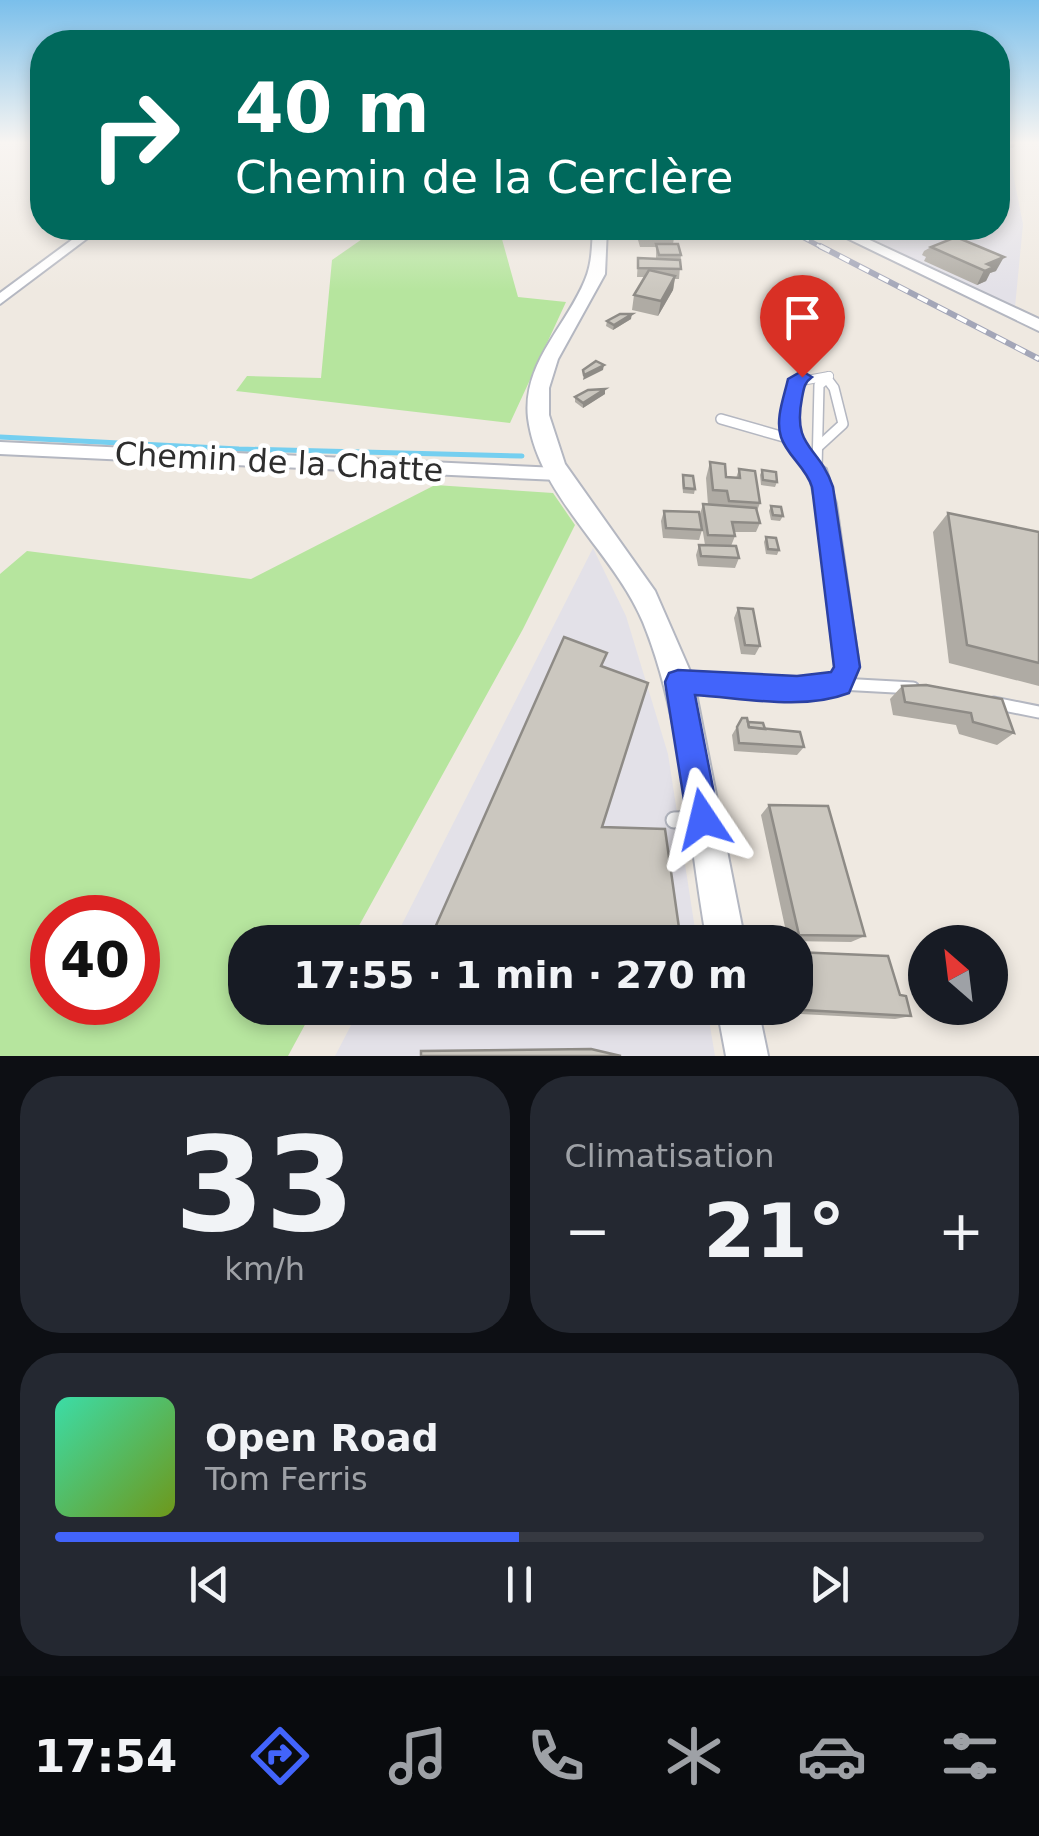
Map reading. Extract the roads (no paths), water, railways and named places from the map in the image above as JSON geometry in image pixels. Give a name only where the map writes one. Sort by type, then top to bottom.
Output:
[{"type":"street","points":[[0,300],[79,240]]},
{"type":"street","points":[[599,240],[596,278],[560,337],[539,388],[543,438],[558,474],[649,602],[678,680],[689,819],[721,925]]},
{"type":"street","points":[[858,240],[1039,326]]},
{"type":"street","name":"Chemin de la Chatte","points":[[0,448],[558,474]]},
{"type":"street","points":[[678,680],[797,689],[839,684],[847,667],[818,458]]},
{"type":"street","points":[[741,1025],[746,1056]]},
{"type":"lane","points":[[791,439],[788,420],[797,379],[828,378]]},
{"type":"lane","points":[[818,458],[819,385],[828,378]]},
{"type":"lane","points":[[818,458],[843,424],[828,378]]},
{"type":"lane","points":[[721,419],[791,439],[818,458]]},
{"type":"lane","points":[[839,684],[924,689]]},
{"type":"lane","points":[[982,700],[1039,712]]},
{"type":"waterway","points":[[0,437],[239,449],[522,456]]},
{"type":"railway","points":[[808,240],[825,249]]},
{"type":"railway","points":[[820,246],[1039,359]]}]
